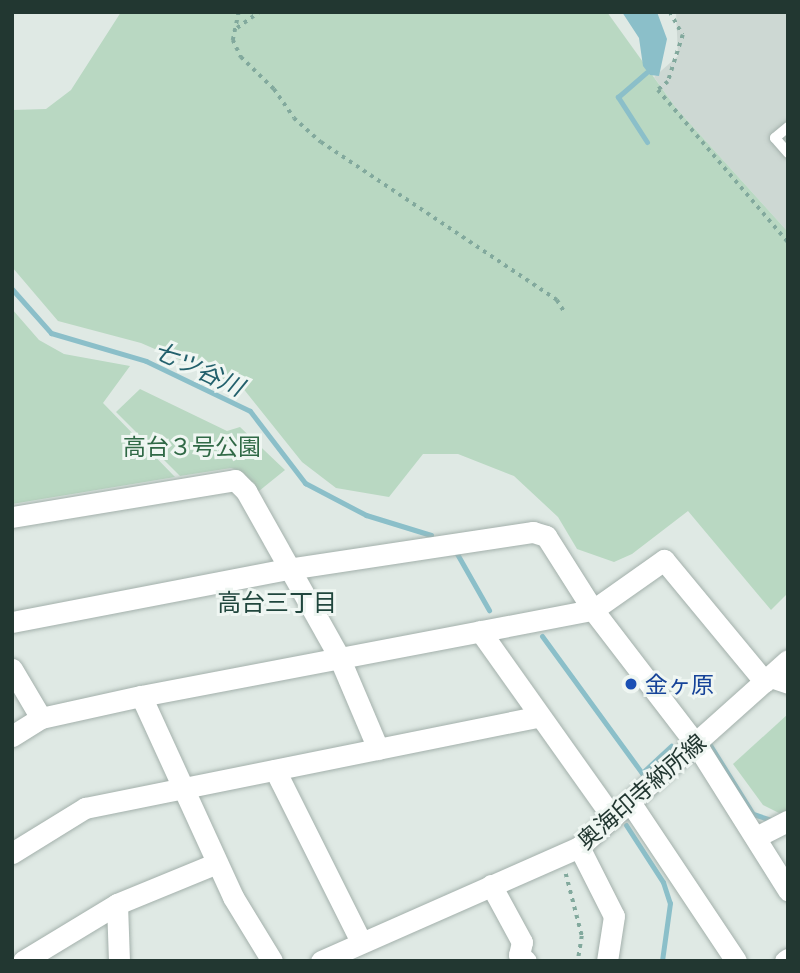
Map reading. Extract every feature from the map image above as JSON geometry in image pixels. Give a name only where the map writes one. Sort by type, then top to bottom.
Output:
[{"type":"street","points":[[12,517],[235,481],[246,491],[339,657],[378,749]]},
{"type":"street","points":[[12,622],[288,569],[533,532],[546,536],[593,610],[696,744],[788,890]]},
{"type":"street","points":[[12,736],[41,718],[141,696],[593,610],[664,560],[775,681]]},
{"type":"street","points":[[480,631],[537,717],[613,818]]},
{"type":"street","name":"奥海印寺納所線","points":[[321,961],[360,940],[570,851],[775,681],[788,660]]},
{"type":"street","points":[[12,669],[41,718]]},
{"type":"street","points":[[141,696],[217,863],[272,961]]},
{"type":"street","points":[[12,853],[85,808],[537,717]]},
{"type":"street","points":[[275,770],[360,940]]},
{"type":"street","points":[[630,802],[736,961]]},
{"type":"street","points":[[756,837],[788,821]]},
{"type":"street","points":[[570,851],[614,916],[607,961]]},
{"type":"street","points":[[32,959],[117,904],[217,863]]},
{"type":"street","points":[[491,885],[522,943],[519,959]]},
{"type":"street","points":[[117,904],[119,961]]},
{"type":"lane","points":[[788,127],[775,138],[788,153]]},
{"type":"path","points":[[239,12],[233,40],[241,57],[321,142],[557,300],[565,313]]},
{"type":"path","points":[[235,29],[259,12]]},
{"type":"path","points":[[670,12],[683,35],[668,82],[658,90],[788,242]]},
{"type":"path","points":[[570,851],[582,936],[579,961]]},
{"type":"shaded area","points":[[676,12],[788,12],[788,232],[676,108],[654,77],[678,56]]},
{"type":"green space","points":[[121,12],[607,12],[676,108],[788,232],[788,593],[771,610],[688,511],[632,554],[614,562],[577,549],[558,517],[514,476],[458,454],[423,454],[389,497],[336,488],[302,462],[242,387],[141,343],[58,321],[12,267],[12,110],[46,109],[71,90]]},
{"type":"green space","points":[[12,309],[39,340],[64,354],[130,366],[103,403],[175,477],[12,504]]},
{"type":"green space","name":"高台３号公園","points":[[140,389],[227,431],[240,427],[285,470],[259,491],[240,471],[231,468],[180,476],[116,412]]},
{"type":"green space","points":[[788,714],[788,811],[781,814],[763,805],[733,764]]},
{"type":"water","points":[[622,12],[657,12],[667,39],[659,76],[650,75],[643,66],[639,38]]},
{"type":"waterway","points":[[647,72],[618,97],[647,142]]},
{"type":"waterway","name":"七ツ谷川","points":[[12,289],[51,333],[146,361],[250,411],[305,483],[366,515],[431,535]]},
{"type":"waterway","name":"七ツ谷川","points":[[456,552],[489,610]]},
{"type":"waterway","name":"七ツ谷川","points":[[542,636],[642,773],[671,746]]},
{"type":"waterway","points":[[710,745],[753,814],[775,821]]},
{"type":"waterway","points":[[626,825],[663,882],[670,903],[662,961]]},
{"type":"place","name":"金ヶ原","points":[[631,684]]},
{"type":"district","name":"高台三丁目","points":[[277,602]]}]
